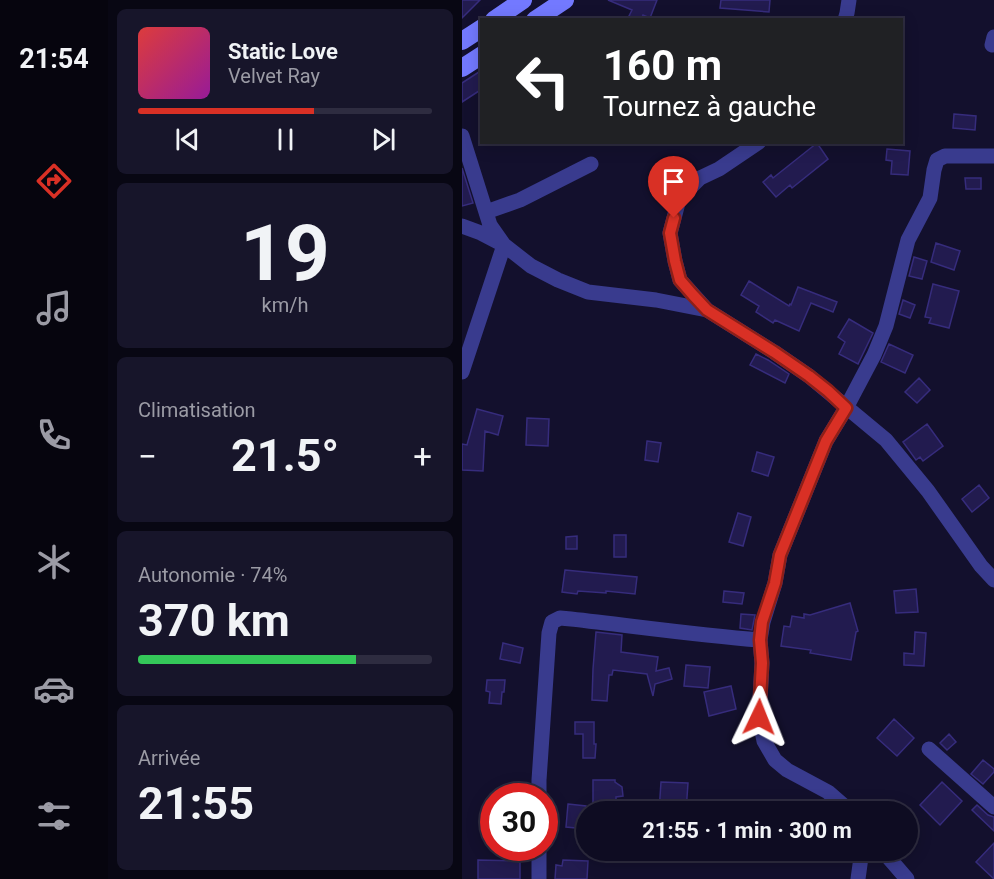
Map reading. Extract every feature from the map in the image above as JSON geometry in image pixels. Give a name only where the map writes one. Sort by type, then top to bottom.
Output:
[{"type":"street","points":[[497,18],[523,0]]},
{"type":"street","points":[[538,18],[565,0]]},
{"type":"street","points":[[846,18],[849,0]]},
{"type":"street","points":[[462,41],[480,29]]},
{"type":"street","points":[[462,68],[480,56]]},
{"type":"street","points":[[462,136],[490,225],[504,245]]},
{"type":"street","points":[[756,144],[719,169],[700,178],[678,203],[670,233],[680,280],[707,310],[809,376],[886,440],[928,491],[967,548],[994,580]]},
{"type":"street","points":[[838,801],[828,792],[787,770],[775,759],[764,741],[759,717],[762,622],[775,583],[780,555],[826,441],[874,355],[886,326],[908,240],[930,198],[937,160],[945,156],[994,156]]},
{"type":"street","points":[[486,212],[520,200],[591,164]]},
{"type":"street","points":[[462,226],[482,233],[504,245],[531,266],[588,292],[656,300],[707,310]]},
{"type":"street","points":[[462,372],[504,245]]},
{"type":"street","points":[[539,783],[552,622],[560,618],[706,636],[760,640]]},
{"type":"street","points":[[929,749],[994,807]]},
{"type":"street","points":[[539,861],[539,879]]},
{"type":"street","points":[[858,879],[860,861]]},
{"type":"street","points":[[891,861],[907,879]]},
{"type":"building","points":[[462,0],[480,0],[462,18]]},
{"type":"building","points":[[608,0],[657,0],[650,18],[643,15],[642,18],[633,18],[629,16],[632,10]]},
{"type":"building","points":[[721,0],[770,0],[769,12],[720,8]]},
{"type":"building","points":[[480,71],[480,90],[462,102],[462,83]]},
{"type":"building","points":[[954,114],[976,116],[975,130],[953,128]]},
{"type":"building","points":[[816,144],[828,159],[792,188],[790,185],[776,197],[763,182],[771,175],[773,178]]},
{"type":"building","points":[[887,149],[910,151],[908,175],[891,174],[892,161],[886,160]]},
{"type":"building","points":[[462,168],[473,203],[462,206]]},
{"type":"building","points":[[965,178],[981,178],[981,189],[966,189]]},
{"type":"building","points":[[936,243],[960,251],[954,270],[931,262]]},
{"type":"building","points":[[914,257],[927,261],[922,279],[909,276]]},
{"type":"building","points":[[749,281],[789,306],[798,287],[837,302],[833,312],[811,303],[799,331],[775,320],[773,323],[756,312],[759,306],[741,295]]},
{"type":"building","points":[[933,284],[959,291],[949,328],[929,323],[931,318],[925,317]]},
{"type":"building","points":[[903,300],[915,305],[910,318],[899,314]]},
{"type":"building","points":[[849,319],[873,333],[858,364],[839,354],[845,342],[838,337]]},
{"type":"building","points":[[889,344],[913,355],[905,373],[881,362]]},
{"type":"building","points":[[756,354],[789,374],[785,383],[750,365]]},
{"type":"building","points":[[919,378],[930,390],[917,403],[905,392]]},
{"type":"building","points":[[477,409],[503,416],[498,435],[485,431],[483,471],[462,470],[462,444],[467,445]]},
{"type":"building","points":[[527,418],[549,419],[548,446],[526,445]]},
{"type":"building","points":[[927,424],[943,446],[923,461],[920,457],[916,460],[903,442]]},
{"type":"building","points":[[647,441],[661,443],[658,462],[645,460]]},
{"type":"building","points":[[757,452],[774,457],[768,476],[752,471]]},
{"type":"building","points":[[979,485],[989,498],[972,512],[962,499]]},
{"type":"building","points":[[738,513],[751,517],[743,546],[729,542]]},
{"type":"building","points":[[614,535],[626,535],[626,557],[614,557]]},
{"type":"building","points":[[577,536],[577,549],[566,549],[566,537]]},
{"type":"building","points":[[565,570],[637,577],[635,594],[606,591],[606,593],[578,591],[577,594],[562,592]]},
{"type":"building","points":[[916,589],[918,612],[896,613],[894,591]]},
{"type":"building","points":[[724,591],[744,593],[742,604],[723,602]]},
{"type":"building","points":[[850,603],[858,631],[851,660],[810,653],[811,650],[781,646],[784,626],[790,627],[792,616],[804,618],[804,614],[810,615]]},
{"type":"building","points":[[741,614],[755,615],[752,630],[740,628]]},
{"type":"building","points":[[596,632],[622,635],[621,652],[658,657],[656,671],[669,668],[672,679],[655,684],[653,696],[647,674],[613,670],[612,675],[609,675],[607,701],[592,700]]},
{"type":"building","points":[[915,632],[926,633],[924,666],[904,665],[904,653],[914,654]]},
{"type":"building","points":[[503,643],[523,648],[520,663],[500,659]]},
{"type":"building","points":[[686,665],[710,667],[708,688],[684,686]]},
{"type":"building","points":[[487,680],[505,680],[501,704],[489,703],[490,692],[486,691]]},
{"type":"building","points":[[731,686],[736,709],[709,716],[704,692]]},
{"type":"building","points":[[894,719],[914,738],[897,756],[877,738]]},
{"type":"building","points":[[575,722],[594,722],[595,758],[583,758],[583,734],[575,734]]},
{"type":"building","points":[[949,734],[956,742],[947,750],[940,743]]},
{"type":"building","points":[[983,760],[994,769],[994,772],[983,784],[971,774]]},
{"type":"building","points":[[593,780],[615,780],[622,787],[623,796],[616,797],[616,801],[593,801]]},
{"type":"building","points":[[661,782],[688,783],[687,801],[660,801]]},
{"type":"building","points":[[942,782],[962,801],[940,825],[920,805]]},
{"type":"building","points":[[568,804],[576,805],[576,828],[566,827]]},
{"type":"building","points":[[977,805],[988,815],[994,817],[994,831],[972,810]]},
{"type":"building","points":[[994,843],[994,879],[976,862]]},
{"type":"building","points":[[478,860],[520,861],[520,879],[478,879]]},
{"type":"building","points":[[563,860],[588,861],[587,879],[555,879],[556,865],[562,866]]},
{"type":"route","points":[[674,218],[670,233],[675,261],[680,280],[693,295],[707,310],[809,376],[846,408],[826,441],[780,555],[775,583],[762,622],[759,717]]}]
